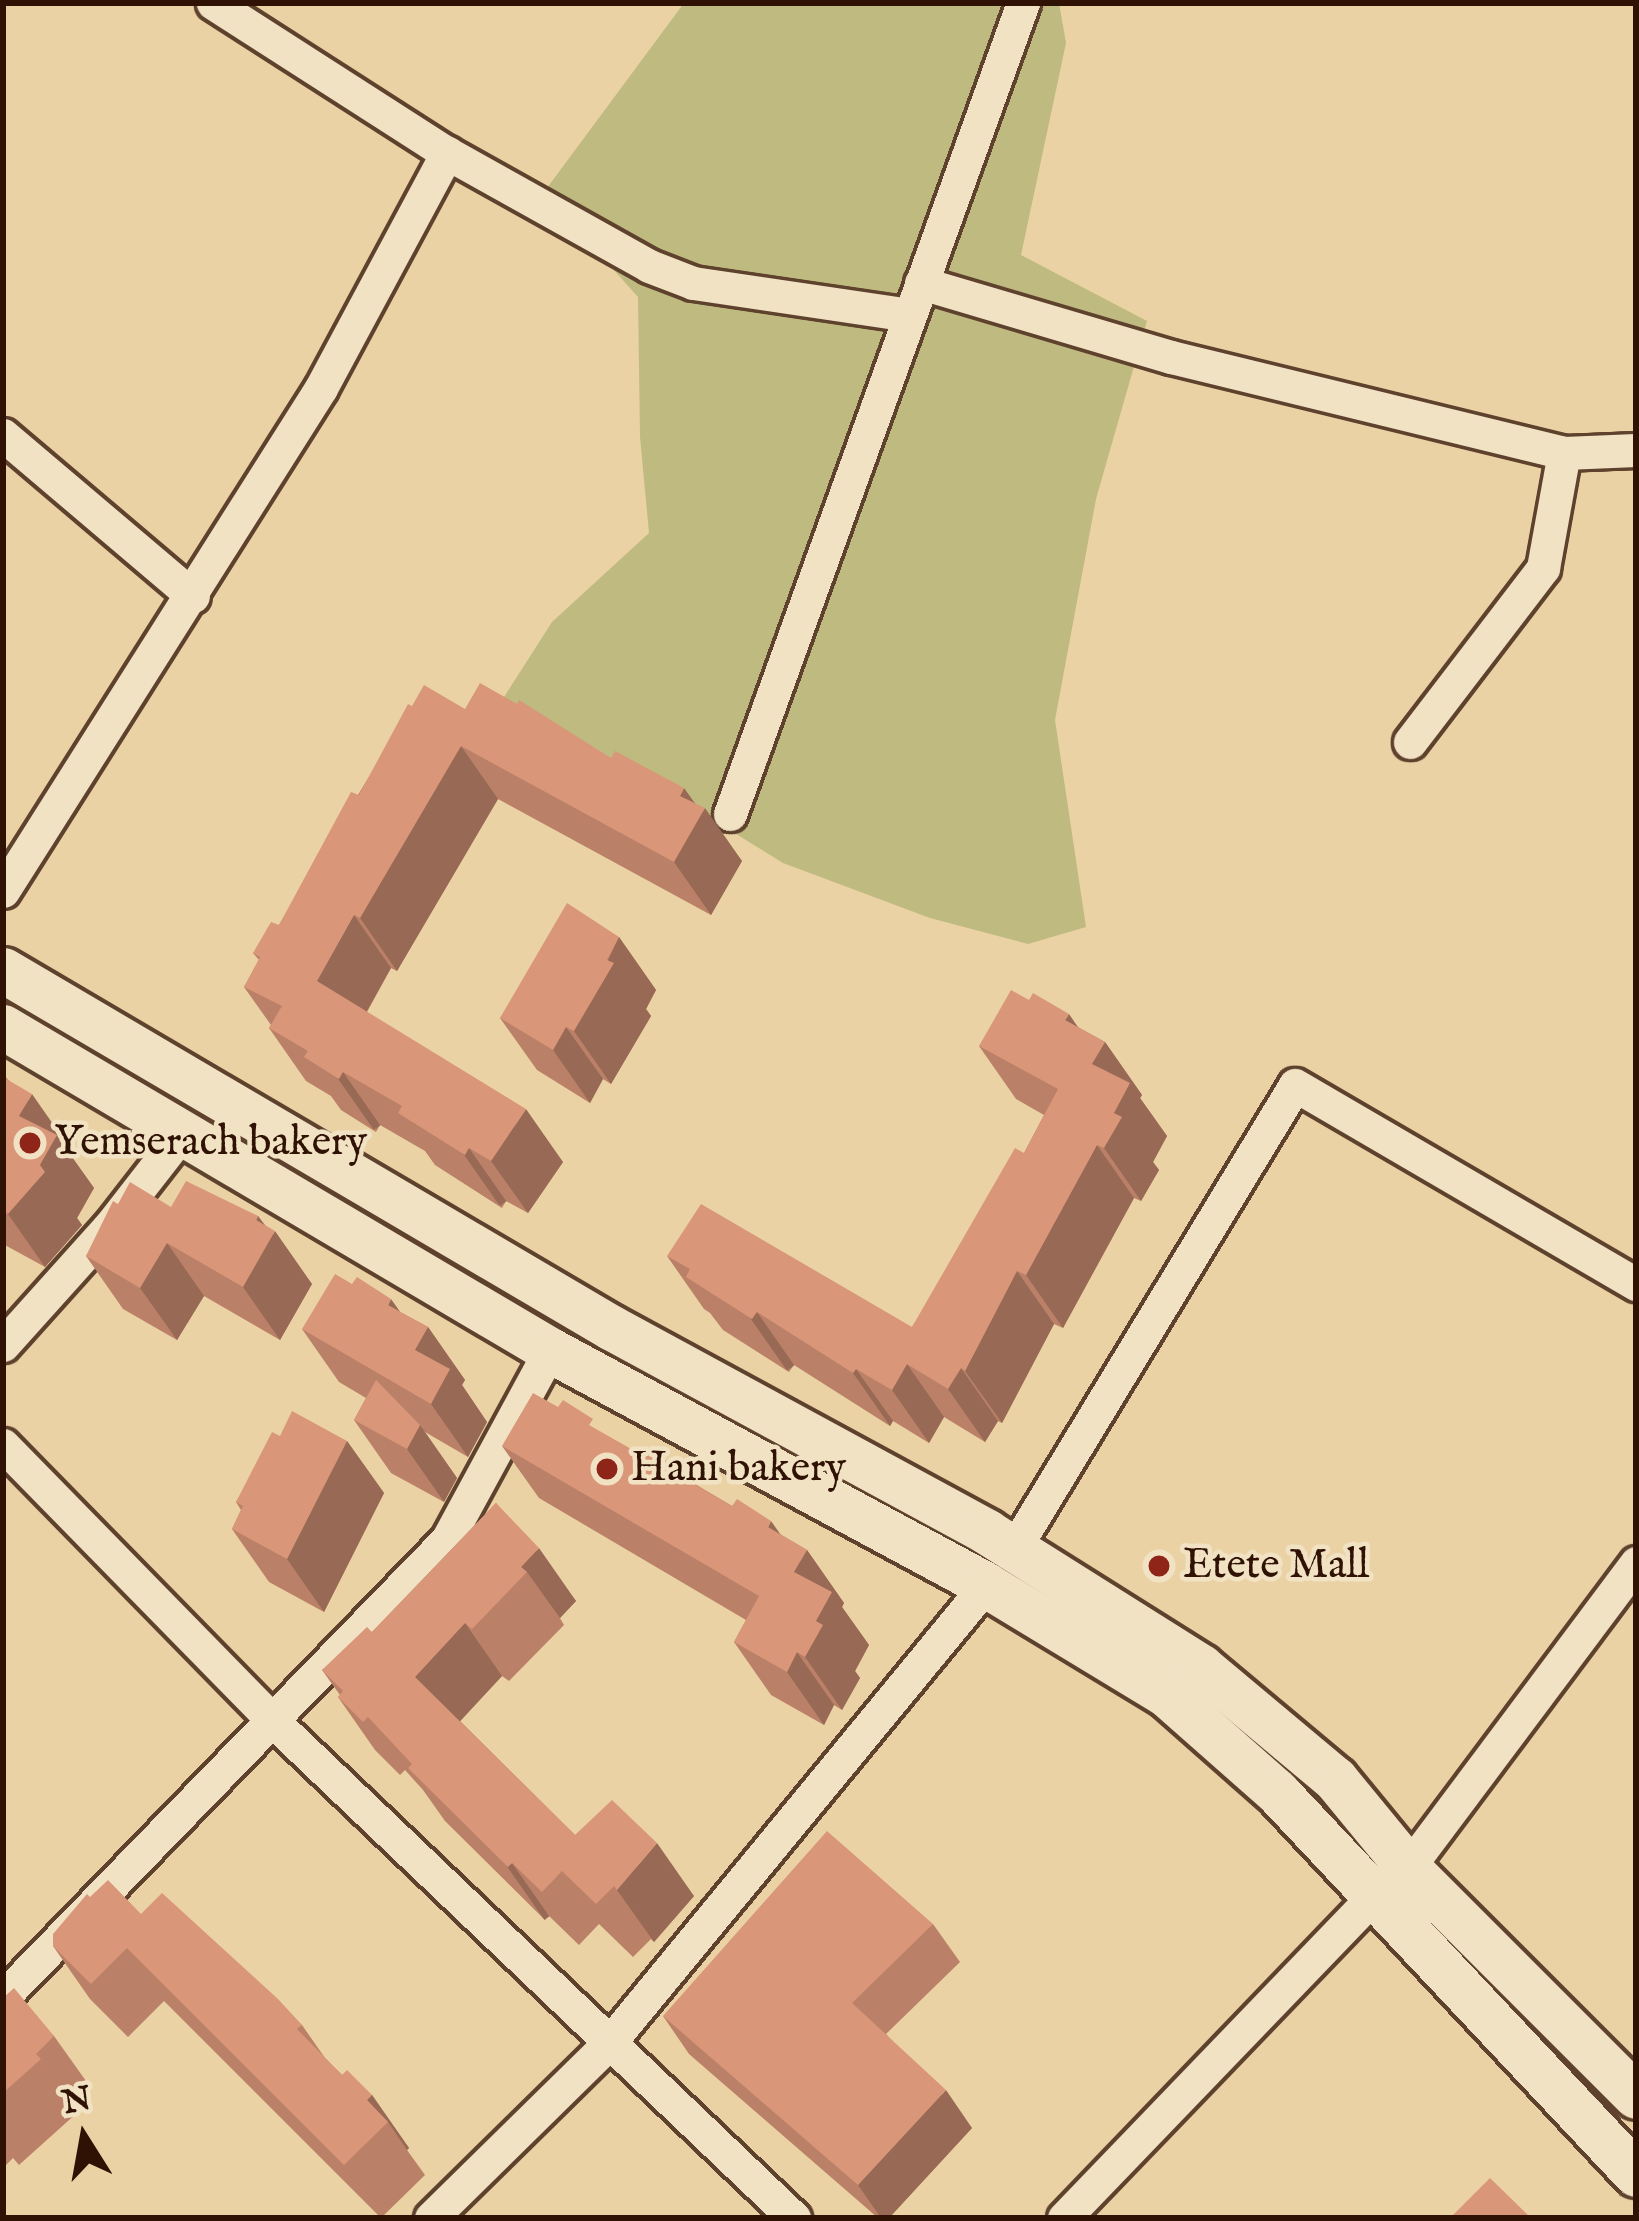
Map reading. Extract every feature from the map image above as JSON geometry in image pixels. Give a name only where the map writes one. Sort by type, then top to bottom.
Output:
[{"type":"street","points":[[213,3],[447,153],[649,266],[693,283],[909,315]]},
{"type":"street","points":[[730,814],[1023,3]]},
{"type":"street","points":[[3,891],[321,388],[447,153]]},
{"type":"street","points":[[921,283],[1171,356],[1564,453],[1636,450]]},
{"type":"street","points":[[3,435],[193,596]]},
{"type":"street","points":[[1410,742],[1543,568],[1564,453]]},
{"type":"street","points":[[3,970],[613,1328],[1014,1549],[1201,1667],[1335,1779],[1391,1882],[1636,2174]]},
{"type":"street","points":[[56,1056],[83,1017]]},
{"type":"street","points":[[3,1027],[550,1350],[986,1586],[1166,1694],[1636,2096]]},
{"type":"street","points":[[1014,1549],[1295,1085],[1636,1284]]},
{"type":"street","points":[[3,1345],[109,1227],[183,1132]]},
{"type":"street","points":[[3,1997],[446,1540],[550,1350]]},
{"type":"street","points":[[3,1445],[274,1722],[794,2218]]},
{"type":"street","points":[[1064,2218],[1391,1882],[1636,1563]]},
{"type":"street","points":[[430,2218],[610,2042],[986,1586]]},
{"type":"shaded area","points":[[684,3],[1059,3],[1066,43],[1021,255],[1147,321],[1096,499],[1055,720],[1086,927],[1028,944],[930,918],[783,863],[654,783],[497,708],[552,622],[649,533],[640,437],[638,297],[544,192]]},
{"type":"building","points":[[480,683],[517,704],[519,700],[611,758],[615,751],[684,788],[680,796],[705,808],[674,862],[461,746],[360,918],[354,915],[317,981],[526,1109],[491,1161],[469,1148],[465,1155],[398,1113],[402,1106],[343,1072],[339,1079],[304,1057],[308,1051],[269,1028],[282,1006],[244,987],[260,957],[253,953],[271,922],[279,925],[351,792],[359,795],[408,704],[412,706],[424,685],[465,709]]},
{"type":"building","points":[[567,903],[619,937],[607,960],[614,963],[574,1031],[566,1027],[553,1050],[500,1018]]},
{"type":"building","points":[[1011,990],[1029,1000],[1033,993],[1069,1014],[1065,1020],[1105,1042],[1092,1064],[1130,1083],[1114,1113],[1122,1117],[1104,1148],[1097,1145],[1026,1275],[1017,1271],[965,1371],[961,1368],[948,1389],[907,1364],[892,1390],[856,1369],[853,1373],[757,1312],[752,1319],[686,1277],[690,1269],[667,1256],[701,1204],[912,1327],[1015,1148],[1024,1153],[1058,1089],[979,1046]]},
{"type":"building","points":[[3,1077],[32,1094],[19,1116],[57,1135],[40,1165],[45,1172],[8,1214],[3,1211]]},
{"type":"building","points":[[186,1181],[258,1216],[256,1220],[275,1231],[243,1287],[167,1243],[140,1288],[86,1256],[113,1201],[118,1204],[130,1182],[171,1207]]},
{"type":"building","points":[[335,1274],[352,1284],[357,1277],[391,1299],[388,1305],[428,1327],[415,1350],[450,1369],[431,1404],[302,1329]]},
{"type":"building","points":[[376,1380],[420,1425],[407,1449],[354,1420]]},
{"type":"building","points":[[533,1393],[558,1407],[563,1400],[593,1419],[589,1425],[645,1457],[649,1451],[679,1468],[676,1474],[732,1506],[737,1499],[771,1521],[768,1527],[807,1550],[794,1572],[832,1592],[816,1621],[823,1625],[805,1657],[797,1652],[787,1672],[734,1642],[759,1596],[502,1446]]},
{"type":"building","points":[[292,1411],[347,1441],[287,1559],[232,1529],[243,1506],[236,1502],[272,1432],[280,1436]]},
{"type":"building","points":[[496,1503],[539,1548],[521,1567],[527,1572],[472,1629],[465,1623],[415,1677],[575,1835],[612,1800],[657,1843],[617,1890],[614,1886],[596,1904],[562,1871],[542,1892],[512,1863],[508,1867],[408,1768],[412,1764],[368,1717],[363,1722],[338,1697],[343,1691],[322,1670],[367,1627],[372,1632]]},
{"type":"building","points":[[827,1831],[933,1924],[852,2003],[946,2090],[858,2185],[663,2016]]},
{"type":"building","points":[[108,1880],[141,1914],[162,1893],[278,1999],[302,2025],[297,2029],[342,2075],[347,2070],[372,2095],[367,2100],[388,2122],[344,2165],[127,1948],[91,1984],[53,1946],[53,1934],[87,1894],[90,1897]]},
{"type":"building","points":[[14,1988],[54,2036],[36,2054],[41,2059],[3,2093],[3,1998]]},
{"type":"building","points":[[1490,2178],[1531,2218],[1450,2218]]},
{"type":"place","name":"Yemserach bakery","points":[[30,1143]]},
{"type":"place","name":"Hani bakery","points":[[607,1469]]},
{"type":"place","name":"Etete Mall","points":[[1159,1566]]}]
